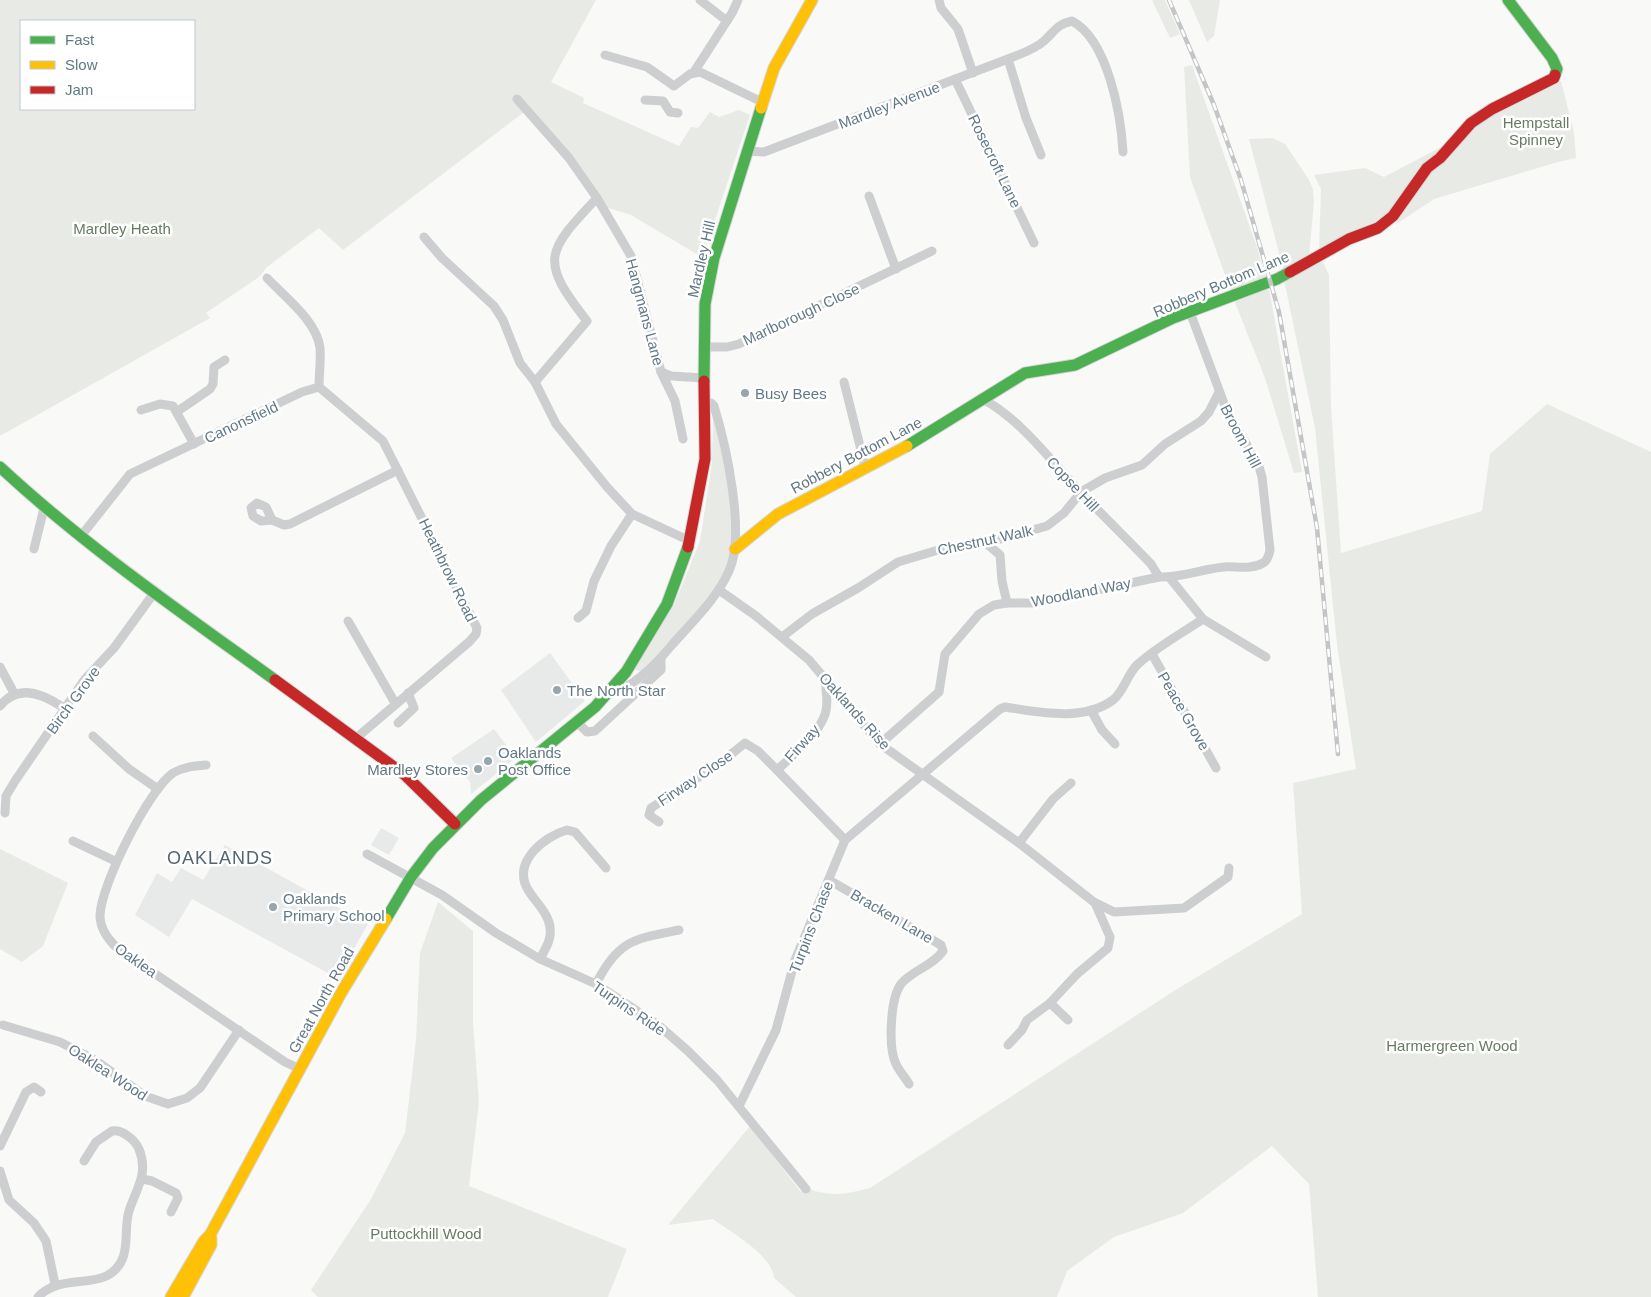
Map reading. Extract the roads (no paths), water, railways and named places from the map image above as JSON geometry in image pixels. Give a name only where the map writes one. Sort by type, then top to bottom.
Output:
[{"type":"street","points":[[700,0],[718,16],[727,21]]},
{"type":"street","points":[[663,101],[674,86],[694,72],[727,21],[738,0]]},
{"type":"street","name":"Mardley Hill","points":[[690,541],[705,459],[703,347],[709,279],[746,151],[774,68],[812,0]]},
{"type":"street","points":[[939,0],[941,8],[958,30],[973,73]]},
{"type":"street","name":"Robbery Bottom Lane","points":[[735,549],[778,514],[865,466],[908,445],[981,398],[1032,370],[1075,365],[1190,312],[1277,279],[1349,239],[1378,228],[1393,216],[1426,168],[1440,158],[1476,120],[1492,109],[1554,78],[1557,68],[1552,58],[1508,0]]},
{"type":"street","name":"Mardley Avenue","points":[[746,151],[764,152],[1031,50],[1044,42],[1055,27],[1072,21],[1079,25],[1096,50],[1116,93],[1123,152]]},
{"type":"street","points":[[605,54],[647,67],[674,86]]},
{"type":"street","points":[[1008,59],[1022,106],[1042,155]]},
{"type":"street","points":[[694,72],[700,72],[762,102]]},
{"type":"street","name":"Rosecroft Lane","points":[[955,80],[1034,243]]},
{"type":"street","name":"Hangmans Lane","points":[[517,99],[569,158],[597,198],[631,256],[661,372],[675,401],[683,439]]},
{"type":"street","points":[[645,100],[663,101]]},
{"type":"street","points":[[663,101],[670,112],[678,113]]},
{"type":"street","points":[[869,196],[896,268]]},
{"type":"street","points":[[534,382],[587,320],[566,294],[557,276],[554,263],[555,249],[574,223],[597,198]]},
{"type":"street","points":[[424,237],[442,258],[494,306],[503,320],[520,363],[534,382],[556,424],[607,487],[632,514],[690,541]]},
{"type":"street","name":"Marlborough Close","points":[[703,347],[727,347],[738,344],[932,251]]},
{"type":"street","points":[[267,278],[302,315],[317,338],[320,347],[319,387],[383,441],[398,470],[290,524],[284,525],[272,520]]},
{"type":"street","name":"Broom Hill","points":[[1190,312],[1219,392],[1237,431],[1258,463],[1262,477],[1270,550],[1264,563]]},
{"type":"street","points":[[178,410],[210,389],[213,384],[214,366],[225,360]]},
{"type":"street","points":[[661,372],[671,376],[704,378]]},
{"type":"street","points":[[844,382],[865,466]]},
{"type":"street","name":"Canonsfield","points":[[81,536],[130,474],[302,392],[319,387]]},
{"type":"street","name":"Chestnut Walk","points":[[782,637],[812,614],[858,588],[898,562],[945,548],[986,543],[1047,526],[1057,520],[1081,492],[1105,478],[1142,464],[1165,444],[1207,416],[1219,392]]},
{"type":"street","name":"Copse Hill","points":[[981,398],[1001,408],[1029,434],[1081,492],[1151,564],[1159,577]]},
{"type":"street","points":[[608,693],[623,690],[661,658],[719,590],[729,571],[735,549],[732,493],[713,404],[705,403]]},
{"type":"street","points":[[141,410],[160,404],[174,406],[178,410],[194,444]]},
{"type":"street","points":[[0,467],[44,508],[154,593],[410,779],[454,824]]},
{"type":"street","name":"Heathbrow Road","points":[[355,739],[469,642],[476,634],[477,628],[398,470]]},
{"type":"street","points":[[34,549],[44,508]]},
{"type":"street","points":[[578,618],[586,610],[594,581],[611,546],[632,514]]},
{"type":"street","points":[[1007,602],[1002,580],[1000,555],[1009,537]]},
{"type":"street","name":"Great North Road","points":[[210,1235],[346,984],[410,877],[454,824],[481,800],[578,723],[626,672],[667,604],[690,541]]},
{"type":"street","points":[[986,543],[1000,555]]},
{"type":"street","name":"Woodland Way","points":[[880,744],[939,692],[945,654],[978,614],[994,605],[1007,602],[1035,603],[1159,577],[1169,577],[1224,567],[1248,567],[1264,563]]},
{"type":"street","points":[[1169,577],[1203,619],[1266,657]]},
{"type":"street","name":"Oaklands Rise","points":[[719,590],[810,660],[880,744],[1019,843],[1096,903],[1110,936],[1108,948],[1077,974],[1050,1003],[1027,1020],[1022,1030],[1008,1045]]},
{"type":"street","name":"Birch Grove","points":[[5,813],[6,796],[10,788],[85,679],[114,648],[154,593]]},
{"type":"street","points":[[1115,744],[1102,730],[1091,710],[1114,699],[1132,670],[1203,619]]},
{"type":"street","points":[[348,621],[396,704]]},
{"type":"street","name":"Peace Grove","points":[[1152,654],[1216,768]]},
{"type":"street","points":[[578,723],[586,732],[595,731],[661,670],[661,658]]},
{"type":"street","points":[[0,667],[14,693]]},
{"type":"street","points":[[626,672],[636,679]]},
{"type":"street","name":"Firway","points":[[825,678],[827,699],[824,716],[809,739],[777,770],[845,840]]},
{"type":"street","points":[[0,706],[14,693],[24,692],[53,701],[65,709]]},
{"type":"street","points":[[398,724],[414,708],[408,693]]},
{"type":"street","name":"Turpins Chase","points":[[739,1106],[776,1030],[795,960],[845,840],[993,713],[1005,707],[1052,713],[1091,710]]},
{"type":"street","points":[[93,736],[129,769],[158,789]]},
{"type":"street","name":"Firway Close","points":[[659,822],[649,814],[651,808],[719,764],[745,743],[758,751],[777,770]]},
{"type":"street","name":"Oaklea","points":[[206,765],[180,770],[168,777],[158,789],[115,861],[100,915],[101,923],[108,940],[117,948],[285,1062],[300,1069]]},
{"type":"street","points":[[1019,843],[1053,798],[1070,783]]},
{"type":"street","points":[[540,960],[550,939],[551,929],[544,911],[526,887],[524,874],[527,861],[533,851],[547,838],[568,830],[575,832],[606,868]]},
{"type":"street","points":[[73,841],[115,861]]},
{"type":"street","name":"Turpins Ride","points":[[368,854],[442,895],[496,933],[540,960],[596,984],[657,1024],[688,1051],[739,1106],[806,1189]]},
{"type":"street","points":[[1096,903],[1114,912],[1184,908],[1228,877],[1229,868]]},
{"type":"street","name":"Bracken Lane","points":[[829,880],[941,946],[943,950],[938,958],[910,975],[901,985],[892,1001],[892,1041],[895,1063],[909,1084]]},
{"type":"street","points":[[596,984],[608,962],[628,943],[642,937],[679,930]]},
{"type":"street","points":[[1050,1003],[1068,1020]]},
{"type":"street","name":"Oaklea Wood","points":[[2,1025],[60,1042],[95,1060],[145,1096],[168,1104],[180,1102],[200,1088],[239,1030]]},
{"type":"street","points":[[0,1146],[26,1092],[34,1087],[41,1092]]},
{"type":"street","points":[[38,1297],[55,1284],[101,1278],[116,1270],[125,1252],[128,1216],[142,1179],[142,1159],[137,1145],[118,1130],[112,1131],[96,1142],[84,1161]]},
{"type":"street","points":[[0,1171],[3,1192],[34,1223],[46,1241],[55,1284]]},
{"type":"street","points":[[142,1179],[152,1181],[176,1193],[178,1198],[172,1212]]},
{"type":"street","points":[[171,1297],[204,1241],[210,1235]]},
{"type":"street","points":[[183,1297],[211,1245],[210,1235]]},
{"type":"railway","points":[[1169,0],[1214,105],[1241,180],[1279,312],[1317,528],[1338,754]]},
{"type":"place","name":"Busy Bees","points":[[745,393]]},
{"type":"place","name":"The North Star","points":[[557,690]]},
{"type":"place","name":"Oaklands Post Office","points":[[488,761]]},
{"type":"place","name":"Mardley Stores","points":[[478,769]]},
{"type":"place","name":"Oaklands Primary School","points":[[273,907]]},
{"type":"district","name":"OAKLANDS","points":[[220,858]]},
{"type":"park label","name":"Hempstall Spinney","points":[[1536,130]]},
{"type":"park label","name":"Mardley Heath","points":[[122,228]]},
{"type":"park label","name":"Harmergreen Wood","points":[[1452,1045]]},
{"type":"park label","name":"Puttockhill Wood","points":[[426,1233]]}]
